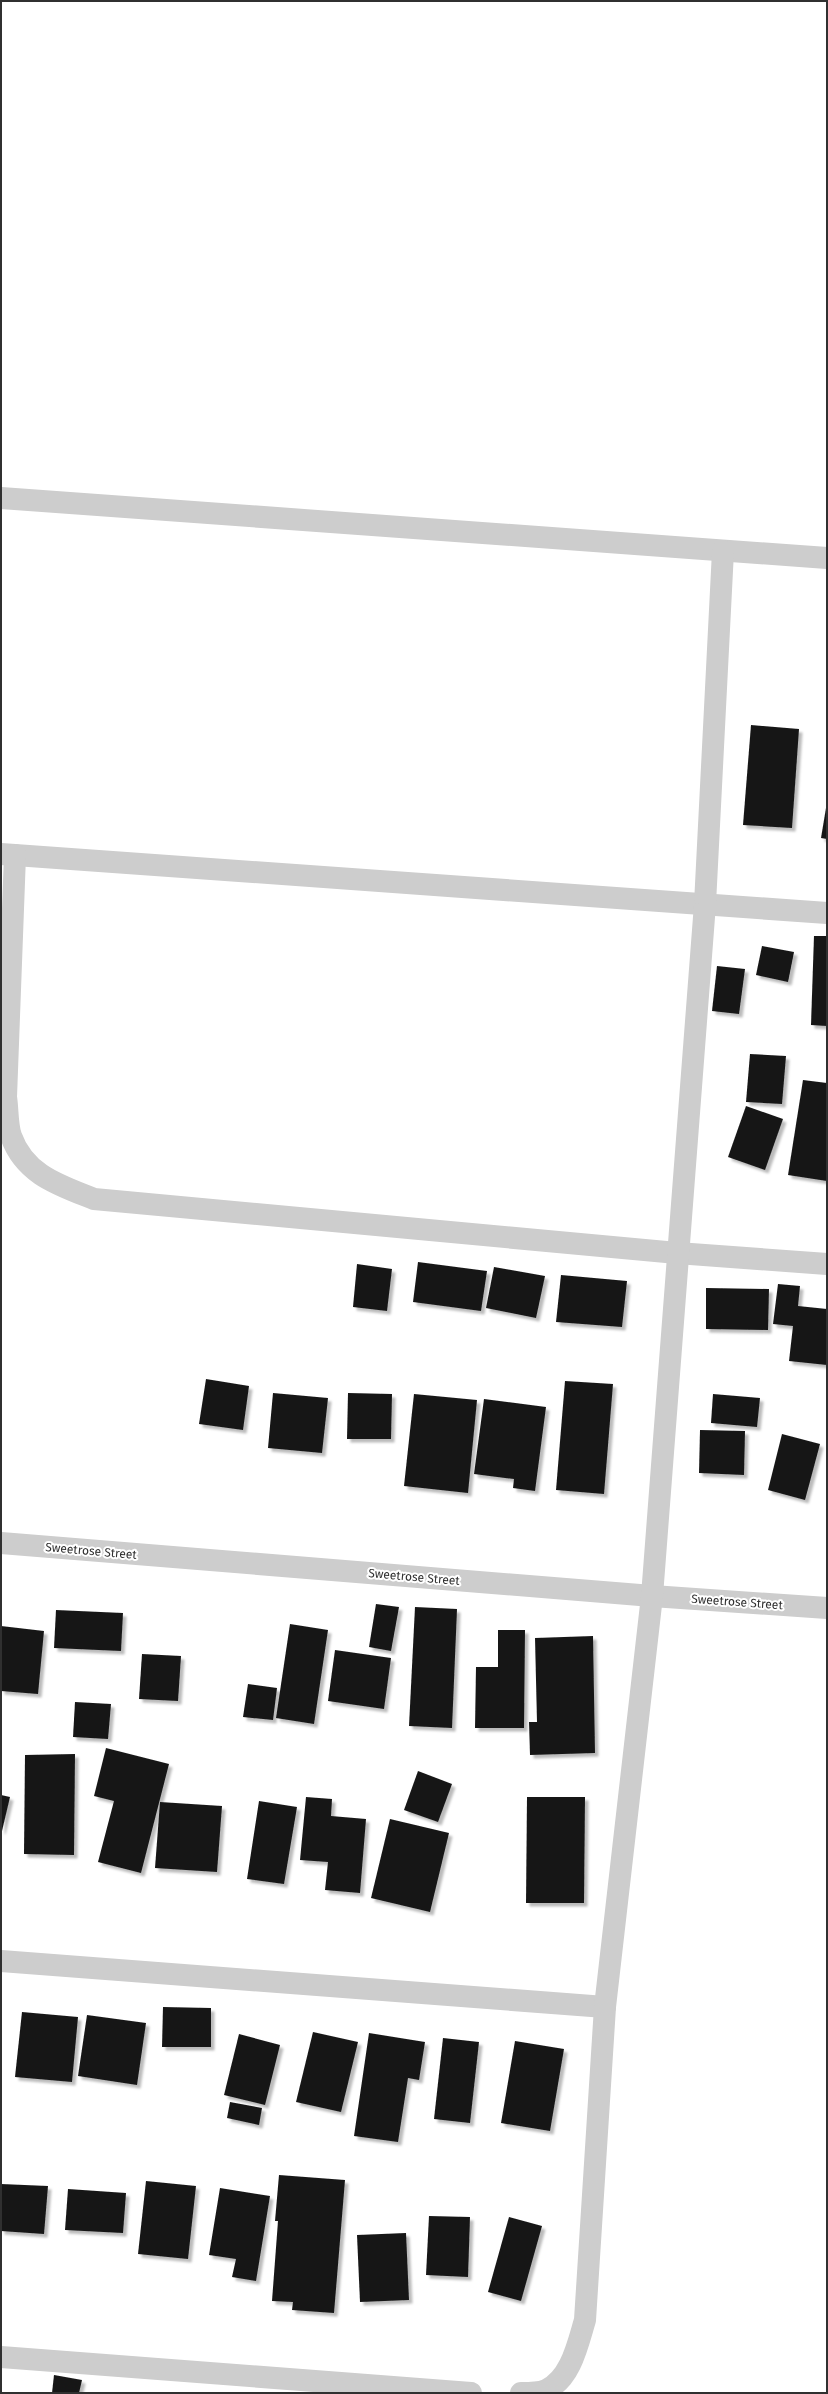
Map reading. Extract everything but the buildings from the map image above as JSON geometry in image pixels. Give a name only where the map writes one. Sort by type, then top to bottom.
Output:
[{"type":"street","points":[[1,498],[827,558]]},
{"type":"street","points":[[521,2393],[546,2390],[564,2374],[574,2354],[585,2320],[605,2007],[652,1596],[676,1253],[705,904],[723,551]]},
{"type":"street","points":[[827,913],[8,854],[6,1097],[10,1136],[24,1162],[50,1181],[94,1199],[676,1253],[827,1264]]},
{"type":"street","name":"Sweetrose Street","points":[[1,1543],[652,1596],[827,1608]]},
{"type":"street","points":[[1,1960],[605,2007]]},
{"type":"street","points":[[1,2357],[471,2393]]}]
